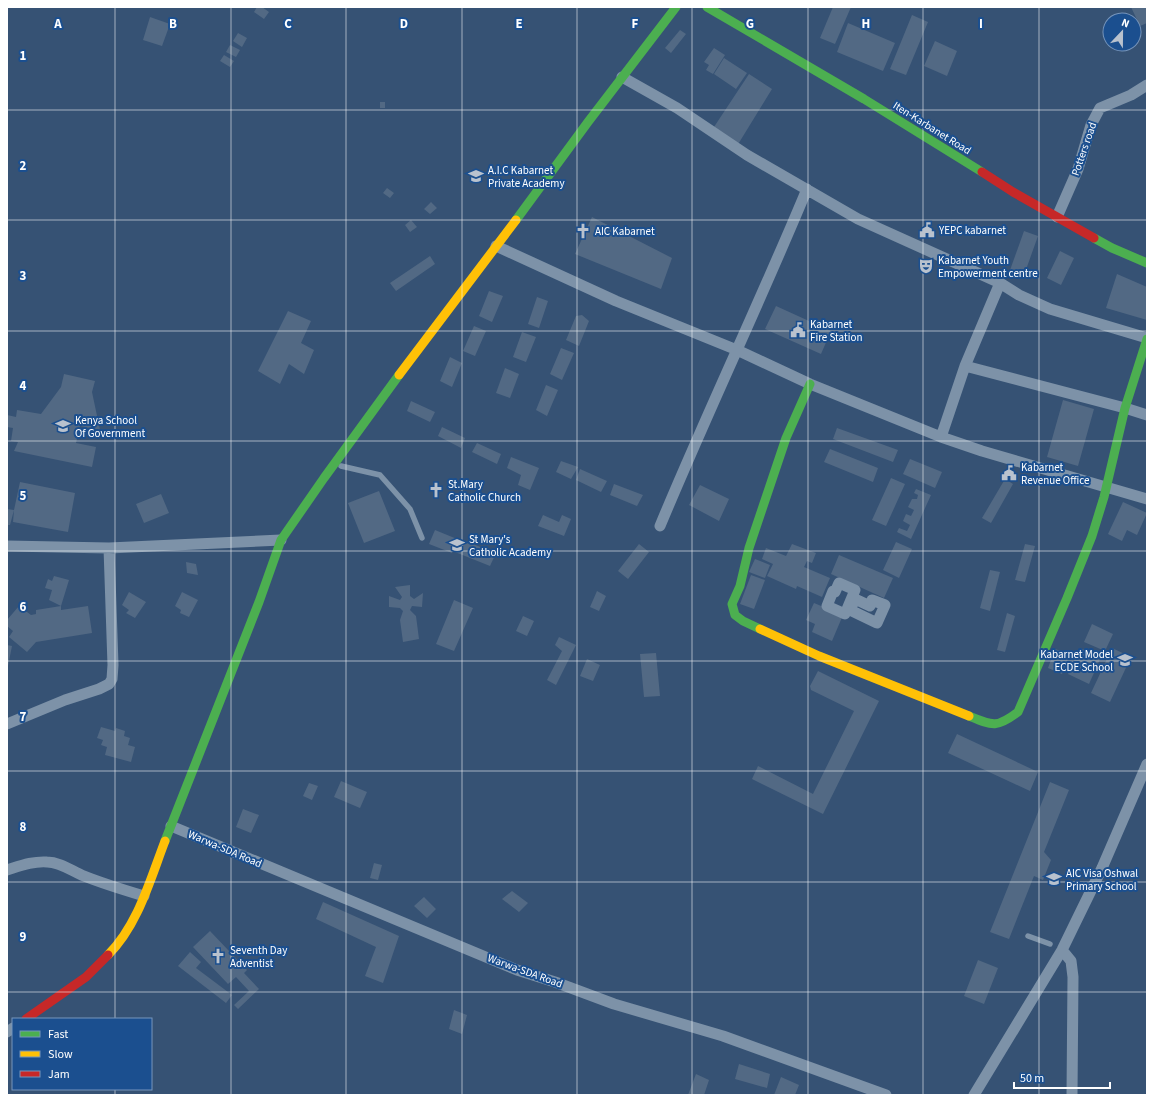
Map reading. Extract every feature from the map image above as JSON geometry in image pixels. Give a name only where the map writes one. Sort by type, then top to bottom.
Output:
[{"type":"street","points":[[27,1018],[86,977],[117,946],[130,926],[144,896],[281,540],[324,478],[622,77],[676,7]]},
{"type":"street","name":"Iten-Karbanet Road","points":[[707,7],[864,99],[1013,192],[1112,248],[1147,263]]},
{"type":"street","points":[[622,77],[677,108],[747,154],[858,219],[1000,284],[1019,295],[1050,309],[1147,339],[1125,408],[1104,497],[1092,536],[1018,712],[1004,722],[994,725],[980,721],[819,656],[743,621],[735,615],[732,604],[740,586],[749,548],[760,514],[786,438],[810,384]]},
{"type":"street","name":"Potters road","points":[[1057,217],[1078,169],[1091,125],[1100,108],[1132,95],[1147,85]]},
{"type":"street","points":[[660,526],[807,189]]},
{"type":"street","points":[[496,246],[616,301],[737,350],[810,384],[941,437],[982,451],[1147,499]]},
{"type":"street","points":[[941,437],[965,366],[1000,284]]},
{"type":"street","points":[[965,366],[1147,415]]},
{"type":"street","points":[[7,546],[109,548],[281,540]]},
{"type":"street","points":[[7,724],[65,700],[99,690],[109,684],[112,679],[109,548]]},
{"type":"street","points":[[974,1095],[1062,950],[1102,868],[1147,764]]},
{"type":"street","name":"Warwa-SDA Road","points":[[171,826],[517,970],[555,982],[614,1004],[723,1036],[886,1095]]},
{"type":"street","points":[[7,870],[36,862],[56,863],[105,884],[144,896]]},
{"type":"street","points":[[1062,950],[1071,961],[1073,977],[1072,1095]]},
{"type":"lane","points":[[341,466],[380,475],[410,509],[422,538]]},
{"type":"lane","points":[[1028,936],[1050,944]]},
{"type":"building","points":[[257,7],[262,7],[269,12],[264,19],[254,12]]},
{"type":"building","points":[[833,7],[851,7],[835,44],[820,38]]},
{"type":"building","points":[[1131,7],[1147,7],[1147,23],[1142,25],[1142,12],[1133,12]]},
{"type":"building","points":[[912,15],[928,22],[906,75],[890,69]]},
{"type":"building","points":[[150,17],[170,24],[162,46],[143,40]]},
{"type":"building","points":[[848,23],[895,43],[883,71],[837,52]]},
{"type":"building","points":[[680,30],[686,34],[671,53],[665,48]]},
{"type":"building","points":[[238,33],[247,38],[242,47],[233,41]]},
{"type":"building","points":[[935,41],[957,51],[947,76],[924,66]]},
{"type":"building","points":[[230,45],[240,50],[236,57],[226,52]]},
{"type":"building","points":[[714,48],[725,55],[713,74],[706,70],[709,65],[704,62]]},
{"type":"building","points":[[224,55],[234,61],[230,67],[220,61]]},
{"type":"building","points":[[724,58],[747,73],[736,89],[714,74]]},
{"type":"building","points":[[749,74],[772,89],[737,146],[712,130]]},
{"type":"building","points":[[380,102],[385,102],[385,108],[380,108]]},
{"type":"building","points":[[387,188],[394,193],[390,198],[383,193]]},
{"type":"building","points":[[431,202],[437,208],[430,214],[424,209]]},
{"type":"building","points":[[592,217],[672,258],[661,289],[575,254]]},
{"type":"building","points":[[411,220],[417,227],[410,232],[405,225]]},
{"type":"building","points":[[1024,231],[1038,236],[1023,278],[1009,273]]},
{"type":"building","points":[[1060,251],[1074,258],[1061,285],[1047,278]]},
{"type":"building","points":[[430,256],[435,264],[396,291],[390,283]]},
{"type":"building","points":[[1117,274],[1147,287],[1147,320],[1106,308]]},
{"type":"building","points":[[489,291],[503,296],[492,322],[479,316]]},
{"type":"building","points":[[537,297],[548,301],[539,328],[528,324]]},
{"type":"building","name":"Kabarnet Fire Station","points":[[776,306],[831,331],[821,354],[765,329]]},
{"type":"building","points":[[288,311],[311,321],[301,343],[314,350],[304,374],[289,364],[280,384],[258,371]]},
{"type":"building","points":[[582,315],[589,321],[579,346],[566,340],[576,316]]},
{"type":"building","points":[[474,326],[486,331],[475,356],[463,351]]},
{"type":"building","points":[[522,332],[536,337],[526,362],[513,357]]},
{"type":"building","points":[[561,348],[574,353],[562,380],[550,374]]},
{"type":"building","points":[[450,357],[462,363],[452,387],[440,381]]},
{"type":"building","points":[[505,368],[519,374],[510,398],[496,393]]},
{"type":"building","points":[[64,374],[95,381],[92,392],[100,430],[80,426],[76,443],[96,447],[92,467],[14,451],[18,442],[11,441],[13,428],[7,427],[7,415],[16,417],[17,410],[41,414],[61,387]]},
{"type":"building","points":[[546,385],[558,390],[547,416],[536,410]]},
{"type":"building","points":[[1063,400],[1094,409],[1078,466],[1047,457]]},
{"type":"building","points":[[411,401],[435,412],[430,422],[407,411]]},
{"type":"building","points":[[442,427],[465,438],[461,448],[438,436]]},
{"type":"building","points":[[837,428],[898,450],[893,462],[833,439]]},
{"type":"building","points":[[477,443],[501,454],[497,464],[472,452]]},
{"type":"building","points":[[830,449],[878,468],[873,482],[824,462]]},
{"type":"building","points":[[511,457],[539,468],[530,490],[518,485],[521,475],[507,468]]},
{"type":"building","points":[[910,459],[942,472],[935,488],[903,474]]},
{"type":"building","points":[[561,461],[578,467],[571,479],[556,472]]},
{"type":"building","points":[[580,469],[607,481],[601,492],[576,480]]},
{"type":"building","points":[[891,478],[905,484],[886,526],[872,520]]},
{"type":"building","points":[[1005,479],[1013,484],[991,523],[982,518]]},
{"type":"building","points":[[20,482],[75,493],[68,532],[13,522]]},
{"type":"building","points":[[614,484],[643,495],[637,506],[610,495]]},
{"type":"building","points":[[700,485],[729,499],[719,521],[689,505]]},
{"type":"building","points":[[916,489],[931,495],[911,539],[897,532],[899,528],[907,531],[910,525],[903,521],[906,514],[911,516],[914,510],[908,507],[912,499],[917,499],[918,495],[914,493]]},
{"type":"building","points":[[379,491],[395,531],[364,543],[348,503]]},
{"type":"building","points":[[161,494],[169,513],[144,523],[136,504]]},
{"type":"building","points":[[1123,502],[1147,513],[1137,535],[1127,530],[1122,541],[1108,534]]},
{"type":"building","points":[[7,509],[14,510],[10,525],[7,525]]},
{"type":"building","points":[[543,515],[559,522],[562,515],[571,519],[564,536],[538,526]]},
{"type":"building","points":[[435,530],[457,539],[452,553],[429,544]]},
{"type":"building","points":[[460,539],[496,553],[490,566],[455,552]]},
{"type":"building","points":[[896,542],[912,549],[899,578],[883,570]]},
{"type":"building","points":[[639,544],[649,552],[628,579],[618,571]]},
{"type":"building","points":[[792,544],[816,553],[812,563],[807,561],[804,567],[830,578],[822,597],[797,586],[796,589],[767,576],[773,564],[762,559],[766,548],[786,556]]},
{"type":"building","points":[[1025,544],[1035,546],[1025,582],[1015,580]]},
{"type":"building","points":[[839,555],[893,578],[884,598],[831,574]]},
{"type":"building","points":[[755,559],[770,565],[765,578],[749,572]]},
{"type":"building","points":[[186,562],[196,564],[198,575],[187,573]]},
{"type":"building","points":[[990,570],[1000,572],[990,611],[980,608]]},
{"type":"building","points":[[751,575],[765,580],[754,609],[740,604]]},
{"type":"building","points":[[54,576],[69,580],[61,606],[49,600],[52,590],[45,588],[48,579],[52,581]]},
{"type":"building","points":[[410,585],[410,596],[414,599],[423,593],[422,607],[412,606],[410,610],[416,616],[419,639],[403,642],[400,620],[403,611],[400,608],[389,607],[389,596],[400,600],[402,597],[395,587]]},
{"type":"building","points":[[597,591],[606,596],[599,611],[590,607]]},
{"type":"building","points":[[129,592],[146,602],[135,618],[126,613],[129,610],[122,605]]},
{"type":"building","points":[[182,592],[198,600],[189,617],[180,613],[181,610],[175,606]]},
{"type":"building","points":[[454,600],[473,608],[454,651],[436,644]]},
{"type":"building","points":[[814,603],[843,615],[832,641],[812,632],[815,624],[806,620]]},
{"type":"building","points":[[19,606],[31,615],[36,614],[36,610],[61,606],[61,610],[88,606],[92,633],[36,642],[27,652],[9,637],[13,631],[7,626],[7,620]]},
{"type":"building","points":[[1007,613],[1015,616],[1005,652],[997,650]]},
{"type":"building","points":[[523,616],[534,621],[527,636],[516,631]]},
{"type":"building","points":[[1092,624],[1113,634],[1105,651],[1084,642]]},
{"type":"building","points":[[559,637],[576,645],[556,685],[547,680],[562,651],[555,645]]},
{"type":"building","points":[[7,645],[12,646],[8,666],[7,665]]},
{"type":"building","points":[[1080,648],[1101,657],[1089,684],[1068,674]]},
{"type":"building","points":[[1112,648],[1131,657],[1110,702],[1091,693]]},
{"type":"building","points":[[1055,649],[1070,654],[1062,674],[1048,668]]},
{"type":"building","points":[[656,653],[660,696],[644,697],[640,654]]},
{"type":"building","points":[[587,659],[600,665],[593,681],[580,676]]},
{"type":"building","points":[[818,671],[879,701],[823,814],[752,779],[758,766],[813,794],[854,711],[811,690],[810,686]]},
{"type":"building","points":[[101,727],[115,731],[116,728],[125,731],[124,736],[130,738],[128,745],[135,747],[131,762],[105,755],[107,747],[101,745],[103,740],[97,738]]},
{"type":"building","points":[[957,734],[1038,772],[1030,791],[948,753]]},
{"type":"building","points":[[341,781],[367,792],[360,808],[334,797]]},
{"type":"building","points":[[1050,782],[1069,790],[1044,852],[1051,860],[1043,880],[1034,876],[1009,939],[990,932]]},
{"type":"building","points":[[309,783],[318,786],[312,800],[303,796]]},
{"type":"building","points":[[243,809],[259,815],[251,833],[236,827]]},
{"type":"building","points":[[374,863],[382,865],[378,880],[370,878]]},
{"type":"building","points":[[512,891],[528,903],[519,912],[502,899]]},
{"type":"building","points":[[424,897],[436,909],[427,918],[414,906]]},
{"type":"building","points":[[323,902],[399,936],[383,983],[365,976],[376,947],[316,919]]},
{"type":"building","points":[[210,931],[247,970],[244,973],[259,989],[238,1009],[234,1005],[249,991],[236,977],[228,984],[193,947]]},
{"type":"building","points":[[190,952],[201,962],[196,968],[232,995],[226,1003],[178,966]]},
{"type":"building","points":[[978,960],[998,968],[984,1004],[964,996]]},
{"type":"building","points":[[454,1010],[467,1015],[462,1034],[449,1029]]},
{"type":"building","points":[[739,1064],[770,1074],[767,1088],[735,1079]]},
{"type":"building","points":[[696,1074],[709,1080],[704,1095],[688,1095]]},
{"type":"building","points":[[781,1077],[799,1085],[795,1095],[774,1095]]},
{"type":"traffic: fast","points":[[516,220],[588,122],[676,7]]},
{"type":"traffic: fast","points":[[707,7],[864,99],[982,172]]},
{"type":"traffic: fast","points":[[1094,238],[1112,248],[1147,263]]},
{"type":"traffic: fast","points":[[969,716],[984,722],[995,724],[1005,721],[1018,712],[1092,536],[1104,497],[1125,408],[1147,339]]},
{"type":"traffic: fast","points":[[165,841],[259,602],[281,540],[399,375]]},
{"type":"traffic: fast","points":[[760,629],[743,621],[735,615],[732,604],[740,586],[749,548],[786,438],[810,384]]},
{"type":"traffic: slow","points":[[399,375],[516,220]]},
{"type":"traffic: slow","points":[[760,629],[819,656],[969,716]]},
{"type":"traffic: slow","points":[[108,955],[118,943],[135,916],[165,841]]},
{"type":"traffic: jam","points":[[982,172],[1013,192],[1094,238]]},
{"type":"traffic: jam","points":[[27,1018],[86,977],[108,955]]},
{"type":"place","name":"A.I.C Kabarnet Private Academy","points":[[476,176]]},
{"type":"place","name":"YEPC kabarnet","points":[[927,230]]},
{"type":"place","name":"AIC Kabarnet","points":[[583,231]]},
{"type":"place","name":"Kabarnet Youth Empowerment centre","points":[[926,266]]},
{"type":"place","name":"Kabarnet Fire Station","points":[[798,330]]},
{"type":"place","name":"Kenya School Of Government","points":[[63,426]]},
{"type":"place","name":"Kabarnet Revenue Office","points":[[1009,473]]},
{"type":"place","name":"St.Mary Catholic Church","points":[[436,490]]},
{"type":"place","name":"St Mary's Catholic Academy","points":[[457,545]]},
{"type":"place","name":"Kabarnet Model ECDE School","points":[[1125,660]]},
{"type":"place","name":"AIC Visa Oshwal Primary School","points":[[1054,879]]},
{"type":"place","name":"Seventh Day Adventist","points":[[218,956]]}]
